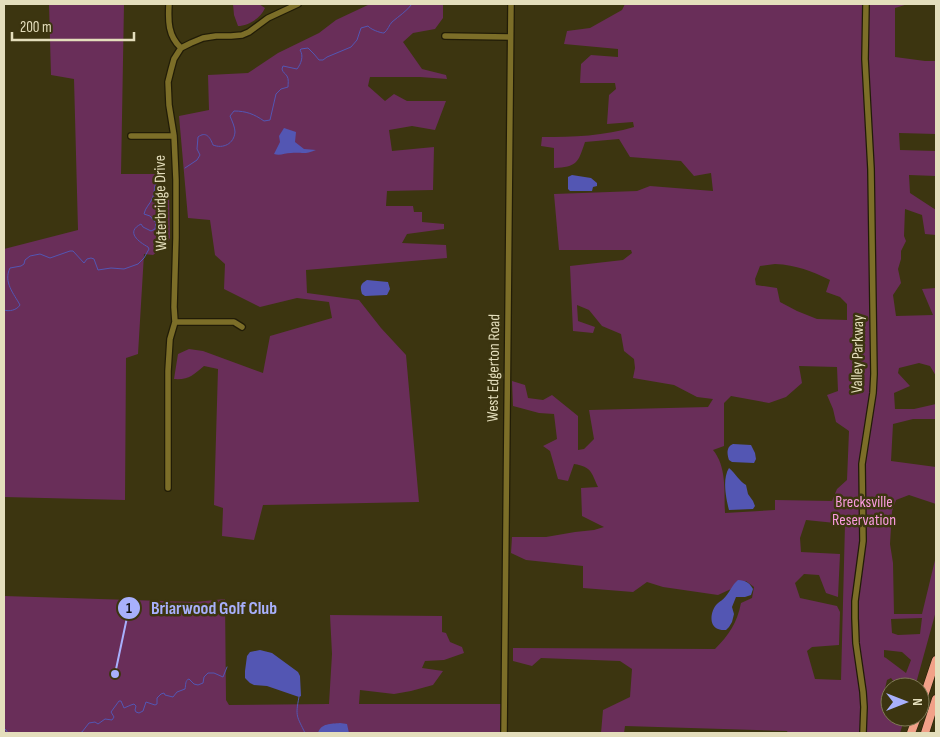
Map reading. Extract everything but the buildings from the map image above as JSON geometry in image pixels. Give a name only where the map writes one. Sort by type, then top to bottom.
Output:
[{"type":"highway","points":[[930,678],[936,660]]},
{"type":"highway","points":[[925,733],[936,699]]},
{"type":"street","points":[[169,4],[168,19],[170,30],[174,41],[182,48],[203,38],[242,35],[268,18],[298,4]]},
{"type":"street","name":"West Edgerton Road","points":[[504,733],[510,4]]},
{"type":"street","name":"Valley Parkway","points":[[862,733],[864,707],[856,643],[855,618],[863,541],[862,464],[873,393],[874,374],[871,169],[865,59],[866,4]]},
{"type":"street","points":[[446,36],[510,37]]},
{"type":"street","name":"Waterbridge Drive","points":[[168,488],[168,371],[170,339],[175,322],[176,180],[174,136],[168,82],[174,59],[182,48]]},
{"type":"street","points":[[132,136],[174,136]]},
{"type":"street","points":[[175,322],[234,322],[242,327]]},
{"type":"green space","points":[[49,4],[124,4],[121,174],[155,174],[162,178],[169,194],[170,238],[166,245],[153,255],[144,254],[138,354],[126,358],[125,500],[4,497],[4,249],[78,230],[74,79],[51,75]]},
{"type":"green space","points":[[233,4],[259,4],[265,8],[254,21],[238,26]]},
{"type":"green space","points":[[370,4],[443,4],[443,18],[435,29],[413,33],[403,42],[422,69],[446,75],[447,79],[370,77],[368,86],[385,101],[394,94],[407,101],[446,101],[435,130],[412,126],[389,130],[392,151],[434,147],[433,190],[387,191],[386,206],[413,206],[414,212],[422,212],[422,222],[444,224],[444,229],[407,234],[402,243],[446,245],[447,258],[306,270],[307,293],[359,300],[406,355],[419,502],[263,505],[254,540],[222,536],[223,508],[214,505],[218,369],[204,366],[187,378],[174,379],[178,354],[189,349],[203,351],[263,373],[270,336],[332,318],[329,302],[297,298],[260,307],[224,289],[225,264],[215,255],[210,220],[188,218],[179,116],[209,110],[208,75],[248,73],[278,53],[319,33],[336,20]]},
{"type":"green space","name":"Brecksville Reservation","points":[[625,4],[908,4],[895,8],[895,57],[936,61],[936,134],[899,133],[900,150],[936,151],[936,176],[909,175],[910,193],[936,210],[936,235],[925,234],[922,215],[905,209],[904,236],[906,241],[901,251],[898,269],[901,283],[893,295],[896,316],[933,315],[922,289],[936,288],[936,376],[930,366],[919,363],[899,368],[898,373],[910,386],[894,393],[895,409],[914,409],[936,404],[936,419],[913,419],[893,424],[891,461],[936,467],[936,504],[909,495],[896,500],[892,511],[890,544],[893,563],[894,614],[922,614],[936,556],[936,611],[918,677],[880,677],[880,727],[902,727],[900,733],[788,733],[787,731],[625,726],[624,733],[601,733],[603,710],[630,697],[632,669],[620,661],[541,658],[532,666],[513,661],[513,648],[715,649],[732,628],[741,603],[752,598],[754,587],[746,581],[718,595],[663,587],[647,582],[633,592],[583,588],[583,566],[526,560],[511,553],[512,537],[546,537],[604,527],[582,516],[581,488],[598,487],[592,474],[588,469],[574,464],[568,481],[558,479],[550,451],[543,446],[557,439],[554,414],[539,413],[513,406],[512,381],[525,385],[528,398],[543,400],[552,395],[578,416],[578,450],[584,449],[594,439],[589,410],[708,407],[713,399],[697,397],[674,385],[633,378],[634,359],[624,351],[621,334],[602,326],[589,310],[577,305],[578,321],[595,327],[593,333],[573,331],[570,266],[623,260],[632,253],[631,250],[559,250],[554,194],[637,191],[650,186],[713,191],[711,173],[694,176],[681,161],[630,157],[619,139],[585,142],[576,162],[572,165],[554,168],[554,148],[541,146],[542,137],[600,134],[634,127],[633,122],[607,124],[609,95],[616,89],[615,83],[580,83],[581,64],[591,55],[618,57],[618,49],[564,44],[567,31],[590,28],[622,10]],"holes":[[[775,264],[797,267],[830,280],[826,292],[840,297],[847,304],[847,320],[817,319],[780,302],[777,288],[756,285],[755,279],[760,266]],[[799,366],[837,367],[838,391],[827,395],[836,422],[849,431],[847,480],[837,489],[832,501],[775,500],[775,510],[725,513],[723,472],[713,450],[724,446],[724,403],[731,396],[769,403],[786,397],[802,383]],[[806,520],[845,524],[841,680],[815,679],[807,651],[812,647],[839,645],[840,612],[837,606],[800,598],[795,583],[804,574],[819,575],[826,593],[838,597],[840,554],[801,552],[800,538]],[[922,618],[920,634],[898,635],[892,633],[891,619]],[[884,650],[902,652],[911,660],[906,673],[884,657]]]},
{"type":"green space","points":[[4,596],[195,602],[225,599],[226,700],[229,705],[329,704],[332,654],[330,615],[442,616],[442,632],[446,633],[450,642],[462,647],[464,653],[444,660],[425,661],[422,668],[443,671],[433,685],[394,694],[360,690],[359,704],[502,704],[502,733],[4,733]]},
{"type":"shaded area","points":[[284,128],[296,132],[295,142],[304,149],[316,150],[306,153],[274,154],[280,142],[279,136]]},
{"type":"shaded area","points":[[572,175],[591,178],[597,183],[597,186],[593,187],[592,191],[570,191],[568,189],[568,177]]},
{"type":"shaded area","points":[[367,280],[388,282],[390,289],[387,295],[365,296],[362,294],[361,286]]},
{"type":"shaded area","points":[[733,444],[751,445],[756,459],[754,463],[732,462],[729,460],[728,449]]},
{"type":"shaded area","points":[[729,468],[746,485],[748,494],[755,506],[753,509],[729,510],[725,483]]},
{"type":"shaded area","points":[[738,580],[750,584],[753,589],[751,595],[736,597],[732,607],[734,614],[732,622],[726,630],[719,629],[715,627],[712,621],[713,610]]},
{"type":"shaded area","points":[[260,650],[272,653],[298,672],[301,696],[299,697],[267,686],[254,685],[245,678],[247,656],[250,652]]},
{"type":"shaded area","points":[[340,723],[347,724],[349,733],[318,733],[321,727]]},
{"type":"waterway","points":[[185,168],[197,160],[200,155],[197,149],[198,137],[201,135],[207,136],[213,145],[217,146],[224,146],[233,140],[235,132],[230,116],[234,111],[250,113],[264,121],[270,120],[276,94],[281,89],[288,87],[287,76],[282,70],[283,66],[297,69],[302,60],[301,49],[308,48],[319,60],[323,60],[351,47],[357,40],[361,28],[368,26],[375,31],[384,33],[392,22],[412,4]]},
{"type":"waterway","points":[[4,310],[13,310],[20,305],[9,283],[8,273],[10,268],[21,266],[30,256],[40,254],[50,258],[73,251],[84,263],[87,259],[94,259],[98,270],[124,269],[138,264],[149,249],[135,237],[134,230],[141,224],[151,231],[155,229],[156,223],[150,216],[144,214],[153,197],[156,181],[166,177]]},
{"type":"waterway","points":[[79,733],[89,723],[95,722],[98,724],[105,719],[112,720],[114,717],[111,712],[119,701],[121,701],[124,708],[134,704],[136,712],[139,713],[143,711],[146,702],[157,704],[157,698],[161,694],[164,693],[173,697],[177,692],[185,689],[186,682],[189,679],[198,685],[203,683],[204,677],[208,673],[214,673],[223,677],[227,667]]},
{"type":"waterway","points":[[299,697],[298,716],[305,733]]},
{"type":"waterway","points":[[4,728],[8,733]]},
{"type":"place","name":"Briarwood Golf Club","points":[[115,674]]}]
